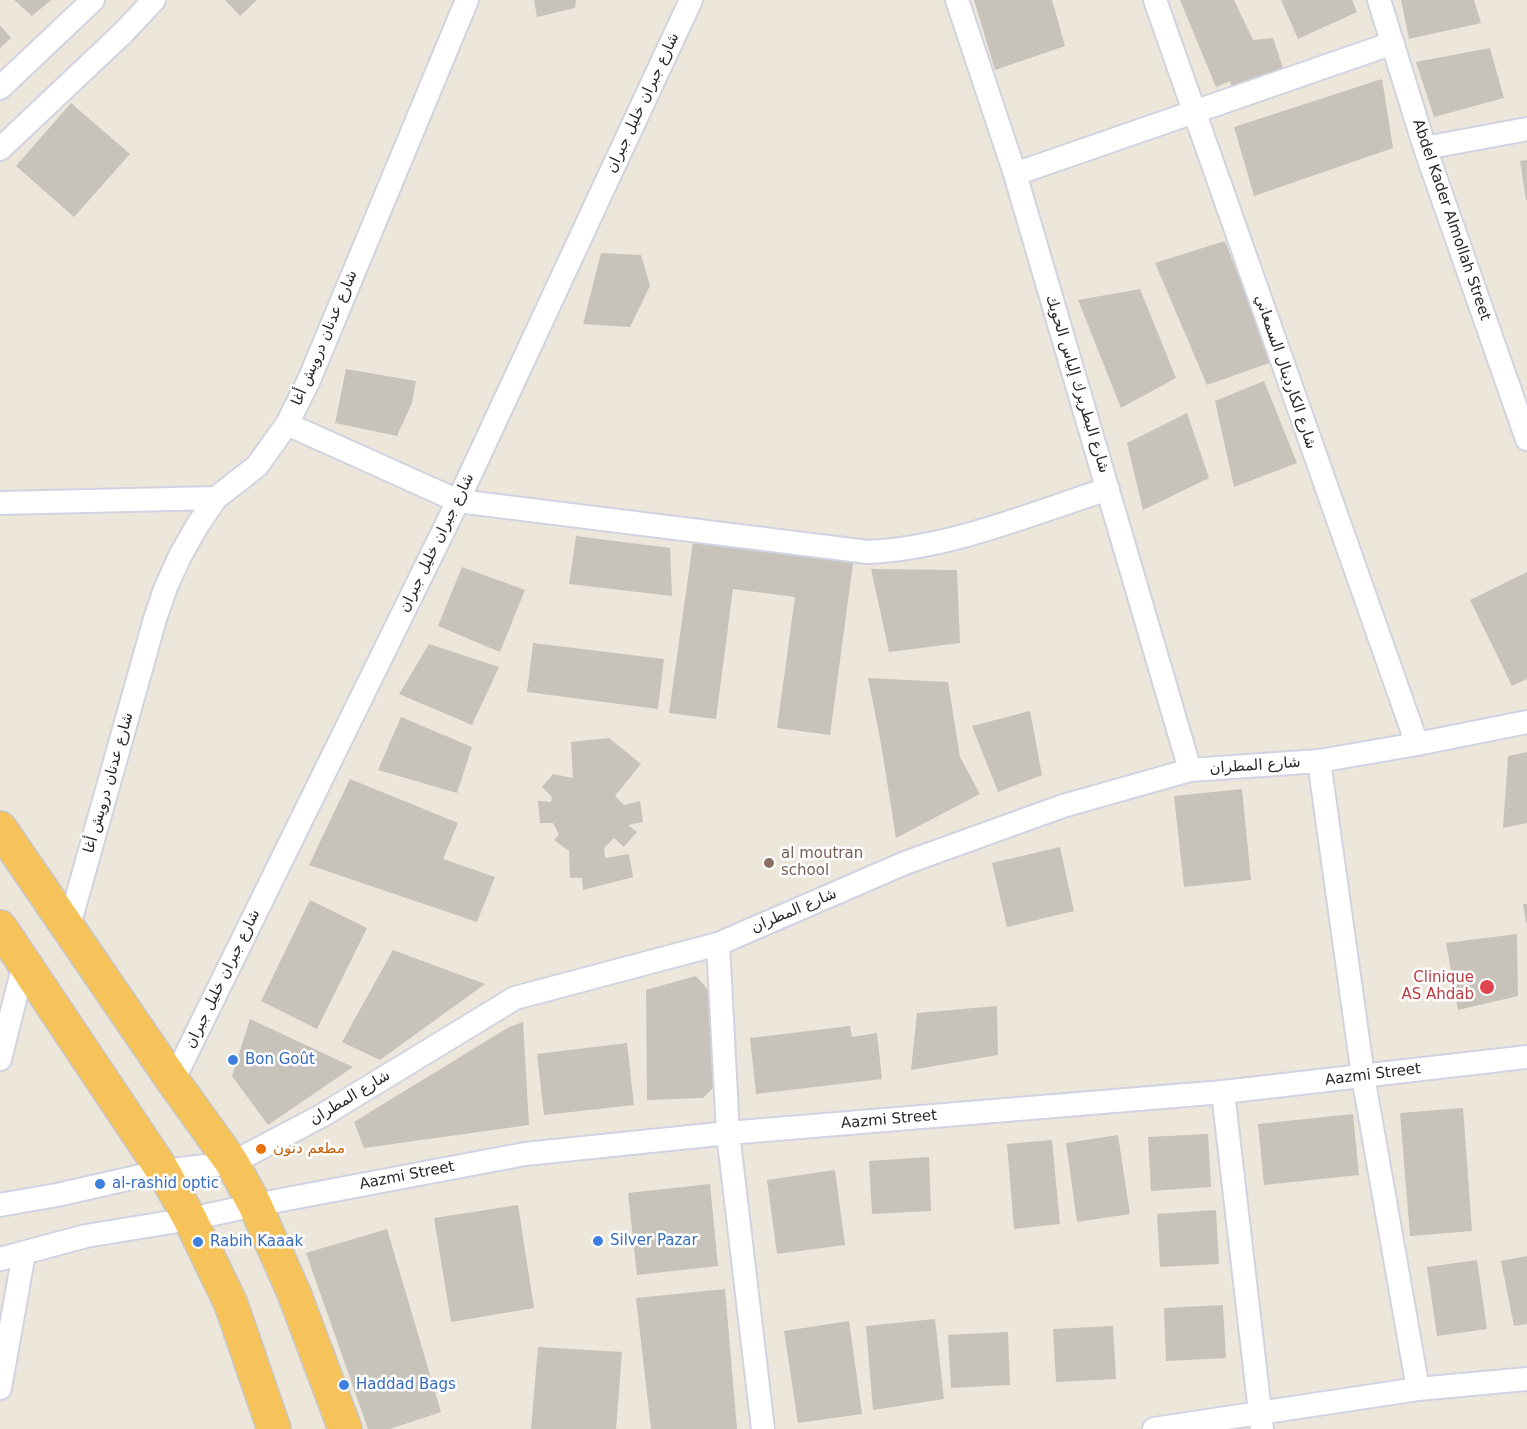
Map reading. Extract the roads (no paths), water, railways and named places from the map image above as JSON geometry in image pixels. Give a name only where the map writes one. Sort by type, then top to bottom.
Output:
[{"type":"highway","points":[[0,828],[173,1081],[232,1163],[255,1205],[294,1293],[345,1429]]},
{"type":"highway","points":[[0,927],[163,1171],[190,1219],[231,1304],[274,1429]]},
{"type":"street","points":[[0,88],[92,0]]},
{"type":"street","points":[[0,149],[123,33],[154,0]]},
{"type":"street","name":"شارع عدنان درويش أغا","points":[[68,929],[166,587],[180,556],[216,498],[257,466],[287,424],[309,380],[467,0]]},
{"type":"street","name":"شارع جبران خليل جبران","points":[[173,1081],[458,501],[691,0]]},
{"type":"street","name":"شارع البطريرك إلياس الحويك","points":[[957,0],[1015,174],[1190,770]]},
{"type":"street","name":"شارع الكاردينال السمعاني","points":[[1155,0],[1417,744]]},
{"type":"street","name":"Abdel Kader Almollah Street","points":[[1379,0],[1425,148],[1527,440]]},
{"type":"street","points":[[1015,174],[1393,43]]},
{"type":"street","points":[[1425,148],[1527,129]]},
{"type":"street","points":[[287,424],[458,501],[868,552],[894,551],[974,534],[1108,489]]},
{"type":"street","points":[[0,503],[216,498]]},
{"type":"street","name":"شارع المطران","points":[[0,1205],[57,1195],[163,1171],[232,1163],[323,1115],[515,998],[718,944],[905,863],[1063,806],[1190,770],[1319,761],[1527,722]]},
{"type":"street","points":[[1319,761],[1363,1076],[1418,1389]]},
{"type":"street","points":[[718,944],[728,1133],[763,1429]]},
{"type":"street","points":[[0,1059],[24,964]]},
{"type":"street","name":"Aazmi Street","points":[[0,1259],[86,1236],[190,1219],[525,1154],[728,1133],[1223,1092],[1527,1057]]},
{"type":"street","points":[[1223,1092],[1261,1421]]},
{"type":"street","points":[[0,1388],[24,1253]]},
{"type":"street","points":[[1154,1429],[1261,1421],[1418,1389],[1527,1379]]},
{"type":"place","name":"al moutran school","points":[[769,863]]},
{"type":"place","name":"Clinique AS Ahdab","points":[[1487,987]]},
{"type":"place","name":"Bon Goût","points":[[233,1060]]},
{"type":"place","name":"مطعم دنون","points":[[261,1149]]},
{"type":"place","name":"al-rashid optic","points":[[100,1184]]},
{"type":"place","name":"Silver Pazar","points":[[598,1241]]},
{"type":"place","name":"Rabih Kaaak","points":[[198,1242]]},
{"type":"place","name":"Haddad Bags","points":[[344,1385]]}]
